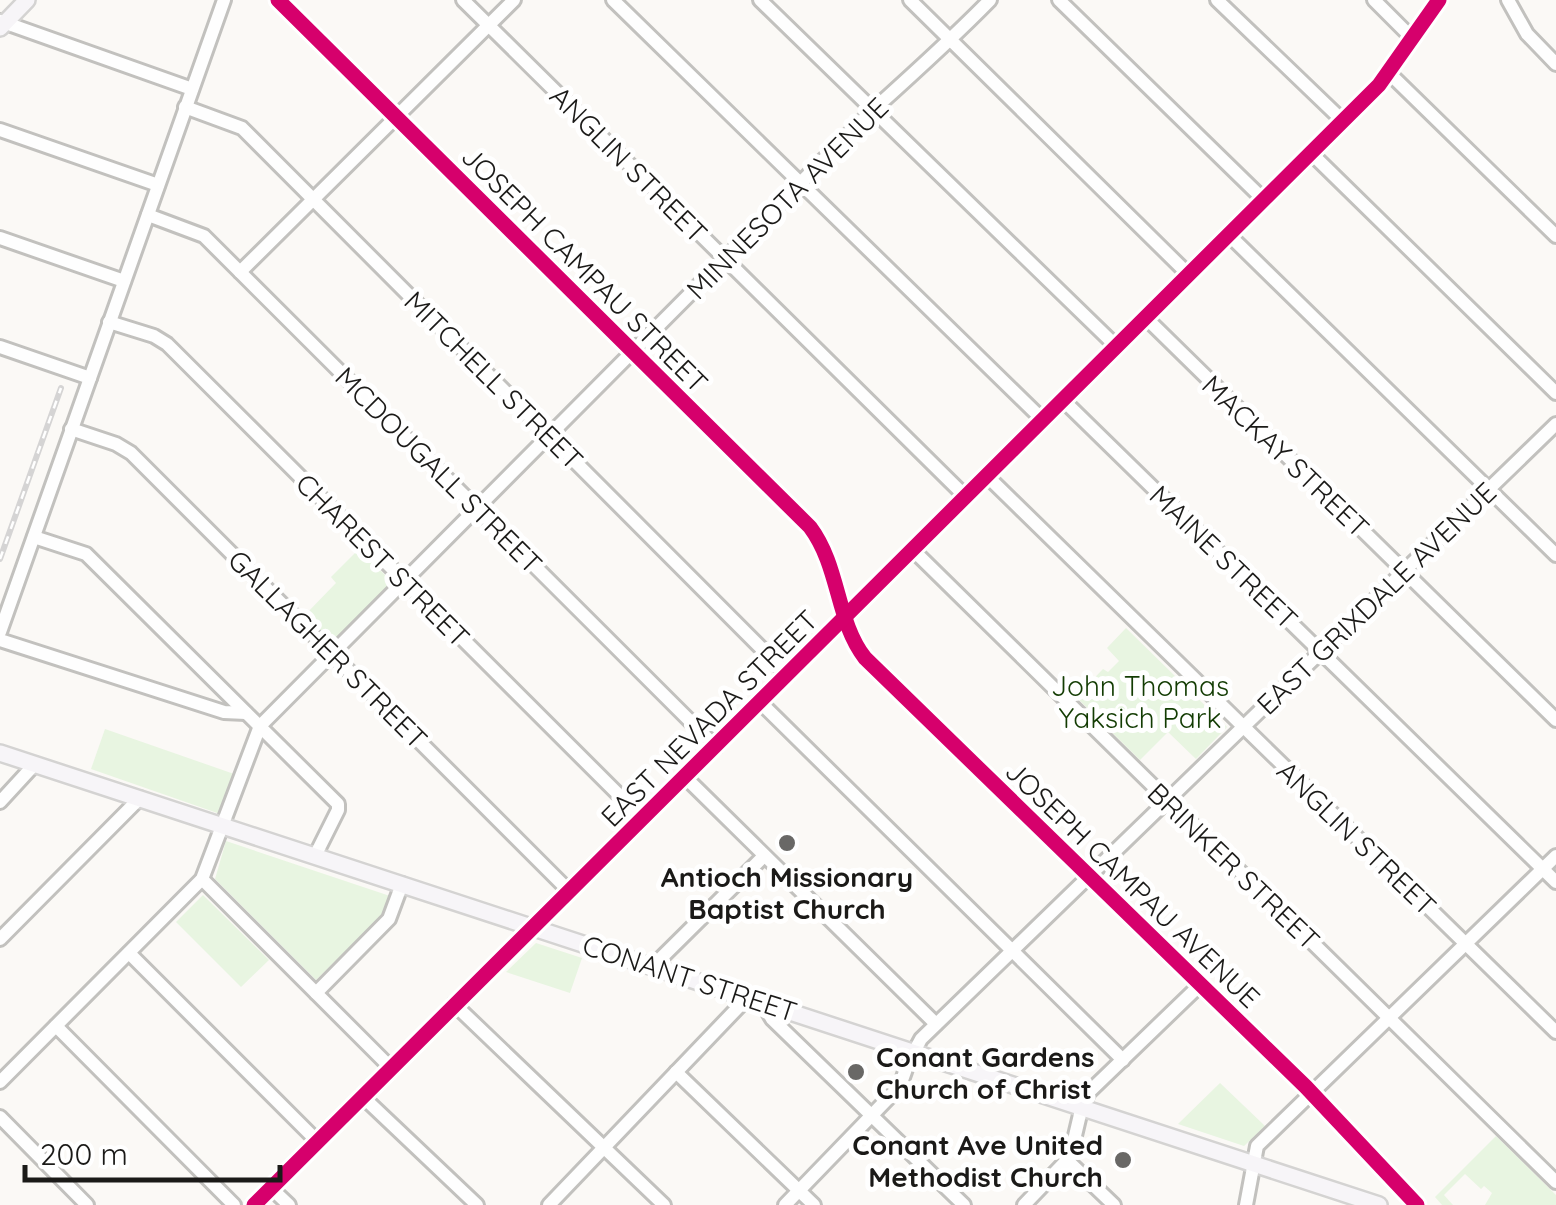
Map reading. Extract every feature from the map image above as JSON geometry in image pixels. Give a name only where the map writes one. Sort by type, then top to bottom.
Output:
[{"type":"main road","points":[[2,24],[27,0]]},
{"type":"main road","name":"CONANT STREET","points":[[0,753],[1252,1162],[1354,1201],[1379,1205]]},
{"type":"street","points":[[0,632],[224,0]]},
{"type":"street","name":"JOSEPH CAMPAU STREET","points":[[278,0],[810,527],[838,586]]},
{"type":"street","name":"ANGLIN STREET","points":[[463,0],[966,498]]},
{"type":"street","points":[[240,272],[514,0]]},
{"type":"street","points":[[613,0],[1043,420]]},
{"type":"street","points":[[760,0],[1116,346]]},
{"type":"street","points":[[910,0],[1188,274]]},
{"type":"street","name":"MINNESOTA AVENUE","points":[[260,726],[873,110],[990,0]]},
{"type":"street","points":[[1058,0],[1263,200]]},
{"type":"street","points":[[1217,0],[1343,121]]},
{"type":"street","points":[[1374,0],[1412,38]]},
{"type":"street","name":"EAST NEVADA STREET","points":[[254,1205],[1343,121],[1388,72],[1439,0]]},
{"type":"street","points":[[1508,0],[1528,34],[1556,64]]},
{"type":"street","points":[[2,24],[192,88]]},
{"type":"street","points":[[1388,72],[1556,236]]},
{"type":"street","name":"MITCHELL STREET","points":[[186,108],[236,124],[788,674]]},
{"type":"street","points":[[0,130],[158,185]]},
{"type":"street","points":[[1310,153],[1556,393]]},
{"type":"street","name":"MCDOUGALL STREET","points":[[148,215],[200,232],[716,746]]},
{"type":"street","points":[[1228,234],[1556,555]]},
{"type":"street","points":[[0,238],[124,281]]},
{"type":"street","name":"MACKAY STREET","points":[[1145,317],[1556,720]]},
{"type":"street","name":"CHAREST STREET","points":[[109,322],[167,344],[643,819]]},
{"type":"street","points":[[0,346],[90,378]]},
{"type":"street","name":"MAINE STREET","points":[[1063,400],[1556,882]]},
{"type":"street","name":"EAST GRIXDALE AVENUE","points":[[785,1205],[900,1086],[914,1051],[936,1024],[1556,424]]},
{"type":"street","name":"GALLAGHER STREET","points":[[71,430],[131,452],[570,892]]},
{"type":"street","name":"ANGLIN STREET","points":[[987,476],[1556,1032]]},
{"type":"street","points":[[34,537],[86,554],[338,804],[315,856]]},
{"type":"street","name":"BRINKER STREET","points":[[912,550],[1556,1182]]},
{"type":"street","name":"JOSEPH CAMPAU AVENUE","points":[[838,586],[845,617],[866,658],[1312,1092],[1418,1205]]},
{"type":"street","points":[[0,640],[224,712],[246,713]]},
{"type":"street","points":[[760,702],[1124,1059]]},
{"type":"street","points":[[0,1082],[202,879],[260,726]]},
{"type":"street","points":[[0,802],[35,764]]},
{"type":"street","points":[[685,778],[936,1024]]},
{"type":"street","points":[[0,939],[140,798]]},
{"type":"street","points":[[653,966],[764,856]]},
{"type":"street","points":[[1246,1205],[1257,1146],[1556,856]]},
{"type":"street","points":[[202,879],[391,1068]]},
{"type":"street","points":[[316,992],[388,920],[402,884]]},
{"type":"street","points":[[129,953],[317,1141]]},
{"type":"street","points":[[1024,1205],[1068,1160],[1089,1092],[1201,984]]},
{"type":"street","points":[[550,1205],[705,1042],[755,999],[964,1205]]},
{"type":"street","points":[[454,1004],[664,1205]]},
{"type":"street","points":[[56,1026],[234,1205]]},
{"type":"street","points":[[676,1072],[814,1205]]},
{"type":"street","points":[[362,1096],[477,1205]]},
{"type":"street","points":[[0,1117],[87,1205]]},
{"type":"street","points":[[1068,1160],[1114,1205]]},
{"type":"street","points":[[271,1188],[289,1205]]},
{"type":"green space","points":[[359,549],[392,582],[333,642],[305,615],[336,583],[331,577]]},
{"type":"green space","name":"John Thomas Yaksich Park","points":[[1126,628],[1227,727],[1196,759],[1168,732],[1140,760],[1076,697],[1103,669],[1108,672],[1119,661],[1107,648]]},
{"type":"green space","points":[[105,729],[237,775],[223,815],[91,769]]},
{"type":"green space","points":[[226,841],[390,896],[383,915],[316,980],[215,879]]},
{"type":"green space","points":[[203,895],[269,960],[241,987],[176,922]]},
{"type":"green space","points":[[536,943],[582,958],[570,993],[506,972]]},
{"type":"green space","points":[[1220,1083],[1265,1126],[1244,1146],[1178,1124]]},
{"type":"green space","points":[[1496,1136],[1556,1195],[1556,1205],[1485,1205],[1492,1193],[1484,1186],[1481,1189],[1465,1174],[1444,1195],[1453,1205],[1442,1205],[1435,1197]]},
{"type":"railway","points":[[0,559],[61,388]]},
{"type":"cycle path","points":[[278,0],[810,527],[827,559],[848,628],[865,658],[1306,1087],[1417,1205]]},
{"type":"cycle path","points":[[254,1205],[1379,85],[1439,0]]},
{"type":"place","name":"Antioch Missionary Baptist Church","points":[[787,843]]},
{"type":"place","name":"Conant Gardens Church of Christ","points":[[856,1072]]},
{"type":"place","name":"Conant Ave United Methodist Church","points":[[1123,1160]]}]
